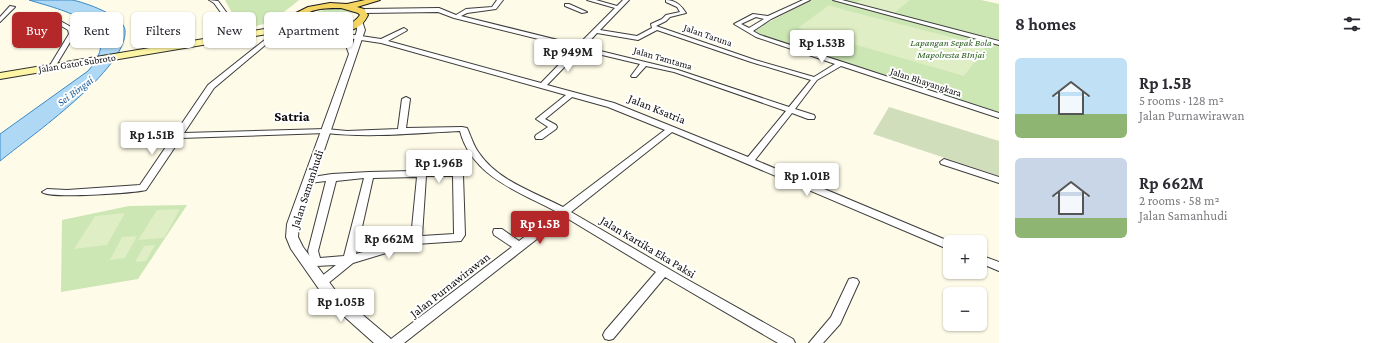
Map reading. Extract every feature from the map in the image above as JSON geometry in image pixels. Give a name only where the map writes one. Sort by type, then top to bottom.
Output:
[{"type":"main road","points":[[298,12],[299,8],[309,0]]},
{"type":"main road","points":[[319,0],[319,3],[329,6]]},
{"type":"main road","points":[[308,12],[329,6],[348,6],[376,0]]},
{"type":"main road","points":[[353,26],[359,23],[376,0]]},
{"type":"main road","points":[[348,6],[365,13]]},
{"type":"main road","name":"Jalan Gatot Subroto","points":[[0,76],[203,42]]},
{"type":"street","points":[[456,17],[466,11],[494,8],[500,0]]},
{"type":"street","points":[[576,0],[567,5],[584,12]]},
{"type":"street","points":[[590,0],[619,8]]},
{"type":"street","points":[[543,85],[626,0]]},
{"type":"street","points":[[596,31],[638,38],[656,28],[652,26],[664,20],[666,17],[681,14],[683,10],[678,5],[668,2],[669,0]]},
{"type":"street","points":[[769,18],[755,15],[737,24],[749,31],[769,18],[805,0]]},
{"type":"street","points":[[836,0],[999,43]]},
{"type":"street","points":[[216,2],[225,12]]},
{"type":"street","points":[[0,20],[12,7]]},
{"type":"street","name":"Jalan Tamtama","points":[[365,13],[442,10],[456,17],[676,71],[811,117]]},
{"type":"street","name":"Jalan Samanhudi","points":[[359,23],[361,30],[293,224],[292,237],[297,249],[333,298],[385,343]]},
{"type":"street","points":[[52,67],[72,34],[71,29],[62,24]]},
{"type":"street","name":"Jalan Taruna","points":[[656,28],[815,79]]},
{"type":"street","points":[[382,40],[404,30]]},
{"type":"street","name":"Jalan Bhayangkara","points":[[749,31],[758,36],[839,64],[999,116]]},
{"type":"street","name":"Jalan Ksatria","points":[[353,36],[382,40],[611,105],[750,161],[943,243]]},
{"type":"street","points":[[47,192],[66,193],[143,188],[211,87],[264,43]]},
{"type":"street","points":[[351,48],[352,53]]},
{"type":"street","points":[[634,76],[644,63]]},
{"type":"street","points":[[750,161],[815,79],[839,64]]},
{"type":"street","points":[[539,137],[553,127],[540,120],[540,118],[571,94]]},
{"type":"street","points":[[402,132],[406,99]]},
{"type":"street","name":"Jalan Purnawirawan","points":[[395,343],[671,129]]},
{"type":"street","name":"Jalan Kartika Eka Paksi","points":[[179,136],[326,131],[347,133],[464,130],[467,144],[487,168],[516,187],[564,212],[781,341]]},
{"type":"street","points":[[944,162],[999,180]]},
{"type":"street","points":[[416,240],[422,174]]},
{"type":"street","points":[[309,180],[332,177],[369,175],[458,174],[460,235],[457,238],[416,240],[349,260],[316,262],[313,251],[332,177]]},
{"type":"street","points":[[322,282],[349,260],[369,175]]},
{"type":"street","points":[[498,232],[520,247]]},
{"type":"street","points":[[297,249],[315,243]]},
{"type":"street","points":[[987,261],[999,267]]},
{"type":"street","points":[[609,335],[663,272]]},
{"type":"street","points":[[815,343],[836,320],[853,282]]},
{"type":"green space","points":[[225,0],[299,0],[284,12],[264,12],[264,24],[258,26],[256,26],[256,12],[231,12]]},
{"type":"green space","name":"Lapangan Sepak Bola Mapolresta BInjai","points":[[811,0],[981,0],[999,4],[999,114],[757,35],[754,31]]},
{"type":"green space","points":[[861,0],[910,0],[893,14],[855,4]]},
{"type":"green space","points":[[829,5],[986,46],[964,76],[798,28]]},
{"type":"green space","points":[[327,9],[342,9],[349,12],[316,12]]},
{"type":"green space","points":[[889,107],[999,141],[999,176],[873,134]]},
{"type":"green space","points":[[187,205],[138,279],[61,292],[62,220],[129,206]]},
{"type":"green space","points":[[180,209],[164,238],[138,240],[157,210]]},
{"type":"green space","points":[[125,213],[107,245],[74,249],[95,216]]},
{"type":"green space","points":[[137,236],[125,258],[110,260],[122,237]]},
{"type":"green space","points":[[155,245],[146,261],[135,262],[144,246]]},
{"type":"water","name":"Sei Bingai","points":[[29,0],[72,0],[106,12],[70,13]]},
{"type":"water","name":"Sei Bingai","points":[[123,25],[125,30],[123,41]]},
{"type":"water","name":"Sei Bingai","points":[[100,48],[121,48],[111,63],[95,82],[53,119],[0,161],[0,134],[88,71],[99,55]]},
{"type":"district","name":"Satria","points":[[292,116]]}]
